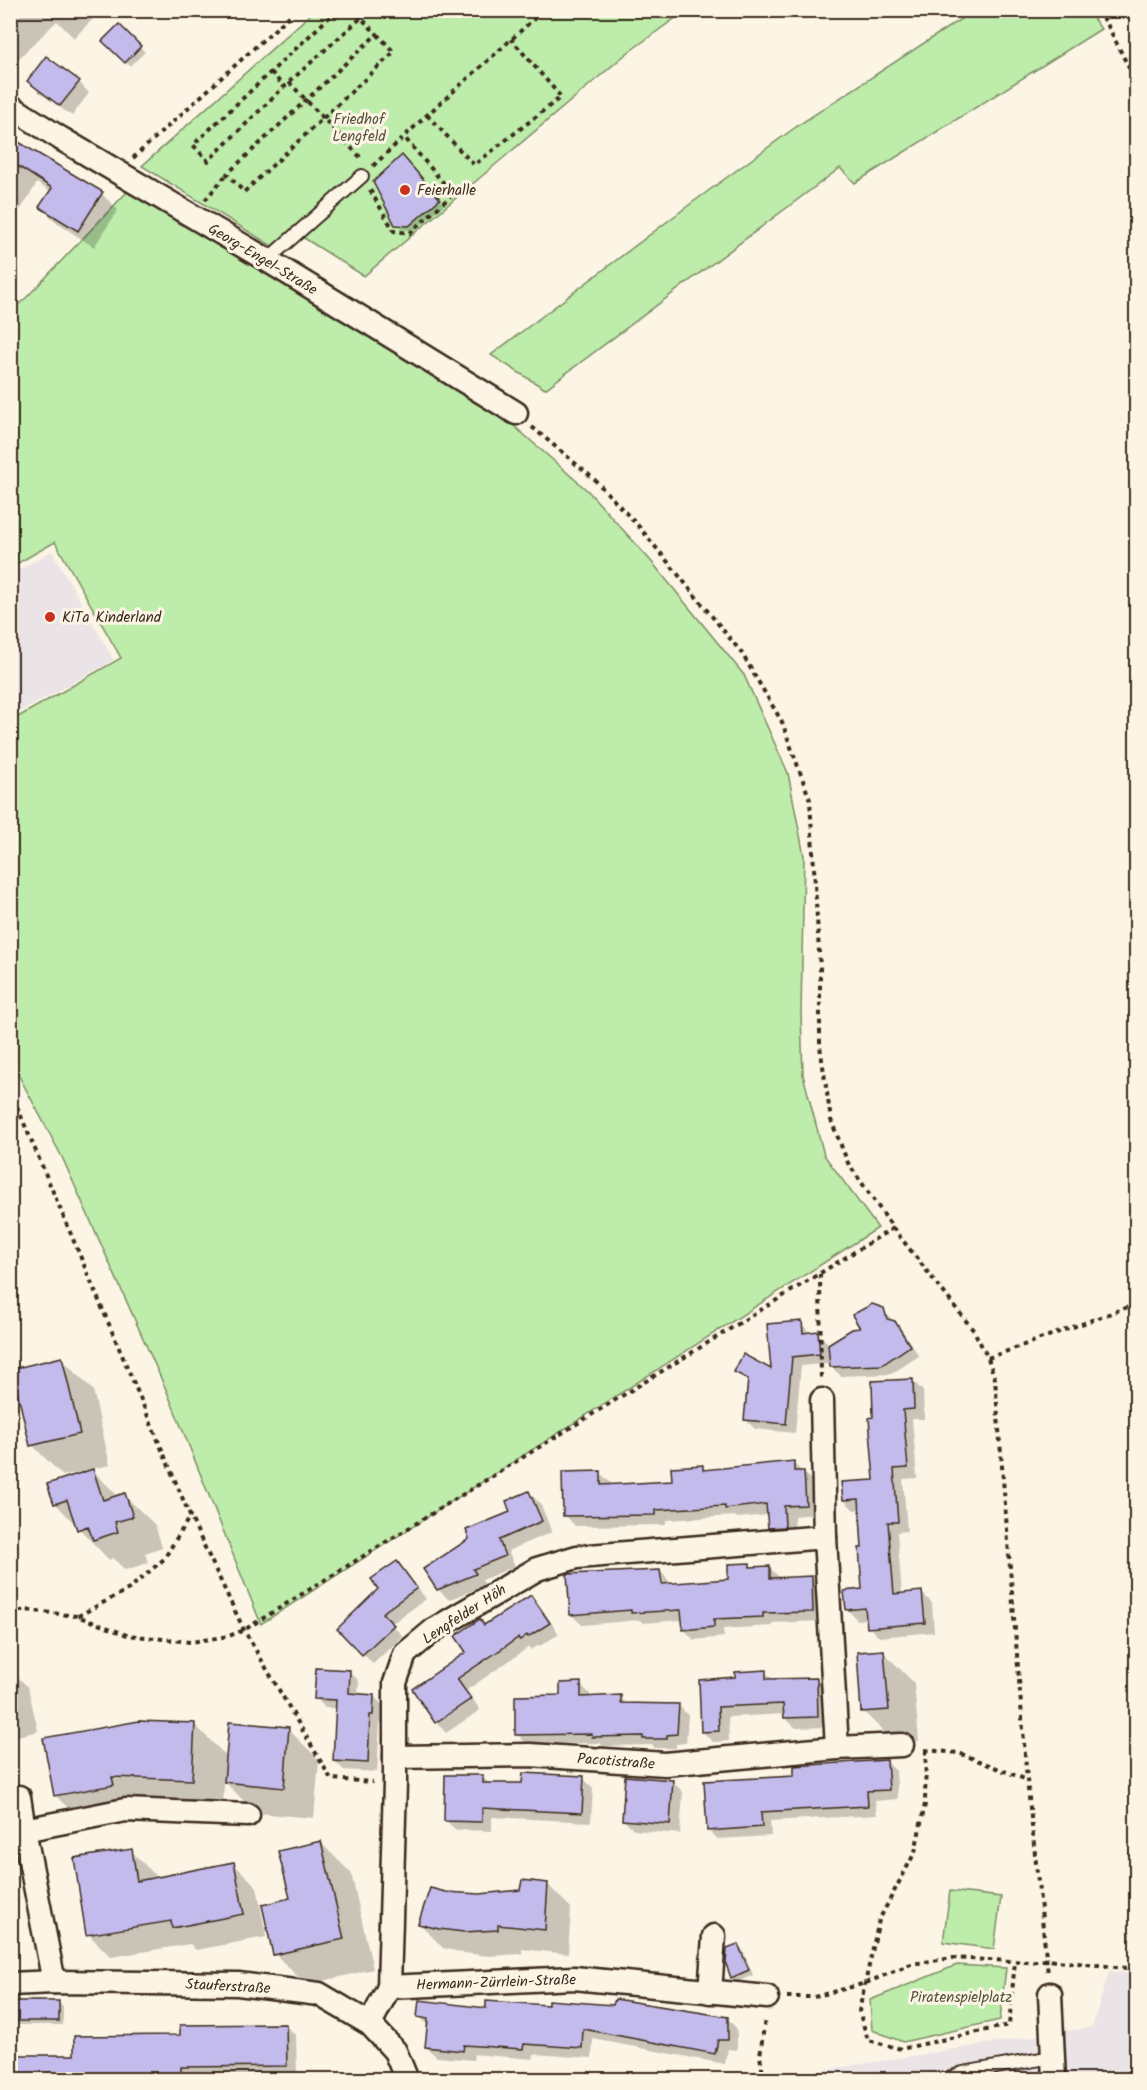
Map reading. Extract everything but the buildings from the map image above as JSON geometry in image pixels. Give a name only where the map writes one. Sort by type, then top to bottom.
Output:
[{"type":"street","name":"Georg-Engel-Straße","points":[[10,106],[117,173],[267,260],[516,412]]},
{"type":"street","points":[[822,1400],[825,1537],[837,1748]]},
{"type":"street","name":"Lengfelder Höh","points":[[370,2024],[389,1987],[395,1783],[395,1683],[405,1654],[435,1629],[537,1569],[578,1557],[825,1537]]},
{"type":"street","name":"Pacotistraße","points":[[394,1757],[530,1755],[665,1764],[837,1748],[902,1745]]},
{"type":"street","points":[[10,1798],[19,1797],[54,1982]]},
{"type":"street","points":[[24,1830],[125,1810],[248,1815]]},
{"type":"street","points":[[710,1992],[714,1936]]},
{"type":"street","name":"Hermann-Zürrlein-Straße","points":[[389,1987],[574,1978],[767,1997]]},
{"type":"street","name":"Stauferstraße","points":[[10,1984],[54,1982],[238,1984],[318,1994],[370,2024],[395,2051],[407,2079]]},
{"type":"street","points":[[1050,1994],[1054,2079]]},
{"type":"lane","points":[[267,260],[362,176]]},
{"type":"lane","points":[[946,2079],[963,2073],[1052,2056]]},
{"type":"path","points":[[117,173],[296,10]]},
{"type":"path","points":[[337,10],[193,145],[208,161],[289,82],[361,18]]},
{"type":"path","points":[[227,174],[244,192],[394,52],[354,10]]},
{"type":"path","points":[[289,82],[370,168],[544,10]]},
{"type":"path","points":[[1097,10],[1106,22],[1137,82]]},
{"type":"path","points":[[211,194],[227,174],[377,34]]},
{"type":"path","points":[[427,115],[474,165],[561,97],[511,39]]},
{"type":"path","points":[[271,72],[284,87]]},
{"type":"path","points":[[362,176],[394,231],[410,232],[453,194],[404,137]]},
{"type":"path","points":[[516,412],[594,479],[641,529],[741,652],[782,722],[810,800],[820,969],[820,1046],[831,1120],[848,1163],[893,1228],[974,1331],[988,1358],[995,1379],[1027,1780],[1050,1994]]},
{"type":"path","points":[[10,1090],[190,1516],[244,1630],[331,1779],[395,1783]]},
{"type":"path","points":[[10,1107],[17,1104]]},
{"type":"path","points":[[10,1612],[26,1610],[77,1616],[126,1635],[191,1642],[229,1636],[244,1630],[893,1228]]},
{"type":"path","points":[[820,1274],[822,1400]]},
{"type":"path","points":[[988,1358],[1137,1304]]},
{"type":"path","points":[[77,1616],[129,1589],[164,1559],[190,1516]]},
{"type":"path","points":[[902,1745],[959,1753],[1027,1780]]},
{"type":"path","points":[[926,1750],[925,1804],[915,1852],[879,1920],[859,2011],[868,2040],[901,2049],[1009,2025],[1015,1961]]},
{"type":"path","points":[[764,2079],[760,2055],[767,1997],[813,1997],[866,1983],[911,1964],[953,1958],[1047,1960],[1137,1969]]},
{"type":"shaded area","name":"KiTa Kinderland","points":[[52,551],[114,660],[11,717],[11,574]]},
{"type":"shaded area","points":[[1109,1971],[1136,1974],[1136,2079],[793,2080],[793,2075],[1092,2027]]},
{"type":"green space","name":"Friedhof Lengfeld","points":[[314,11],[685,11],[626,54],[364,276],[293,231],[272,246],[142,166]]},
{"type":"green space","points":[[973,11],[1088,11],[1101,29],[855,183],[840,168],[545,389],[491,355],[800,124]]},
{"type":"green space","points":[[127,192],[163,211],[505,418],[588,491],[651,561],[744,675],[788,773],[804,856],[801,1013],[803,1075],[824,1155],[878,1228],[261,1624],[168,1394],[62,1157],[11,1061],[11,721],[121,658],[55,542],[11,567],[11,311]]},
{"type":"green space","points":[[950,1891],[1001,1897],[994,1949],[943,1942]]},
{"type":"green space","name":"Piratenspielplatz","points":[[957,1965],[1006,1968],[1000,2020],[903,2042],[872,2030],[870,2000]]},
{"type":"place","name":"Feierhalle","points":[[405,190]]},
{"type":"place","name":"KiTa Kinderland","points":[[50,617]]}]
